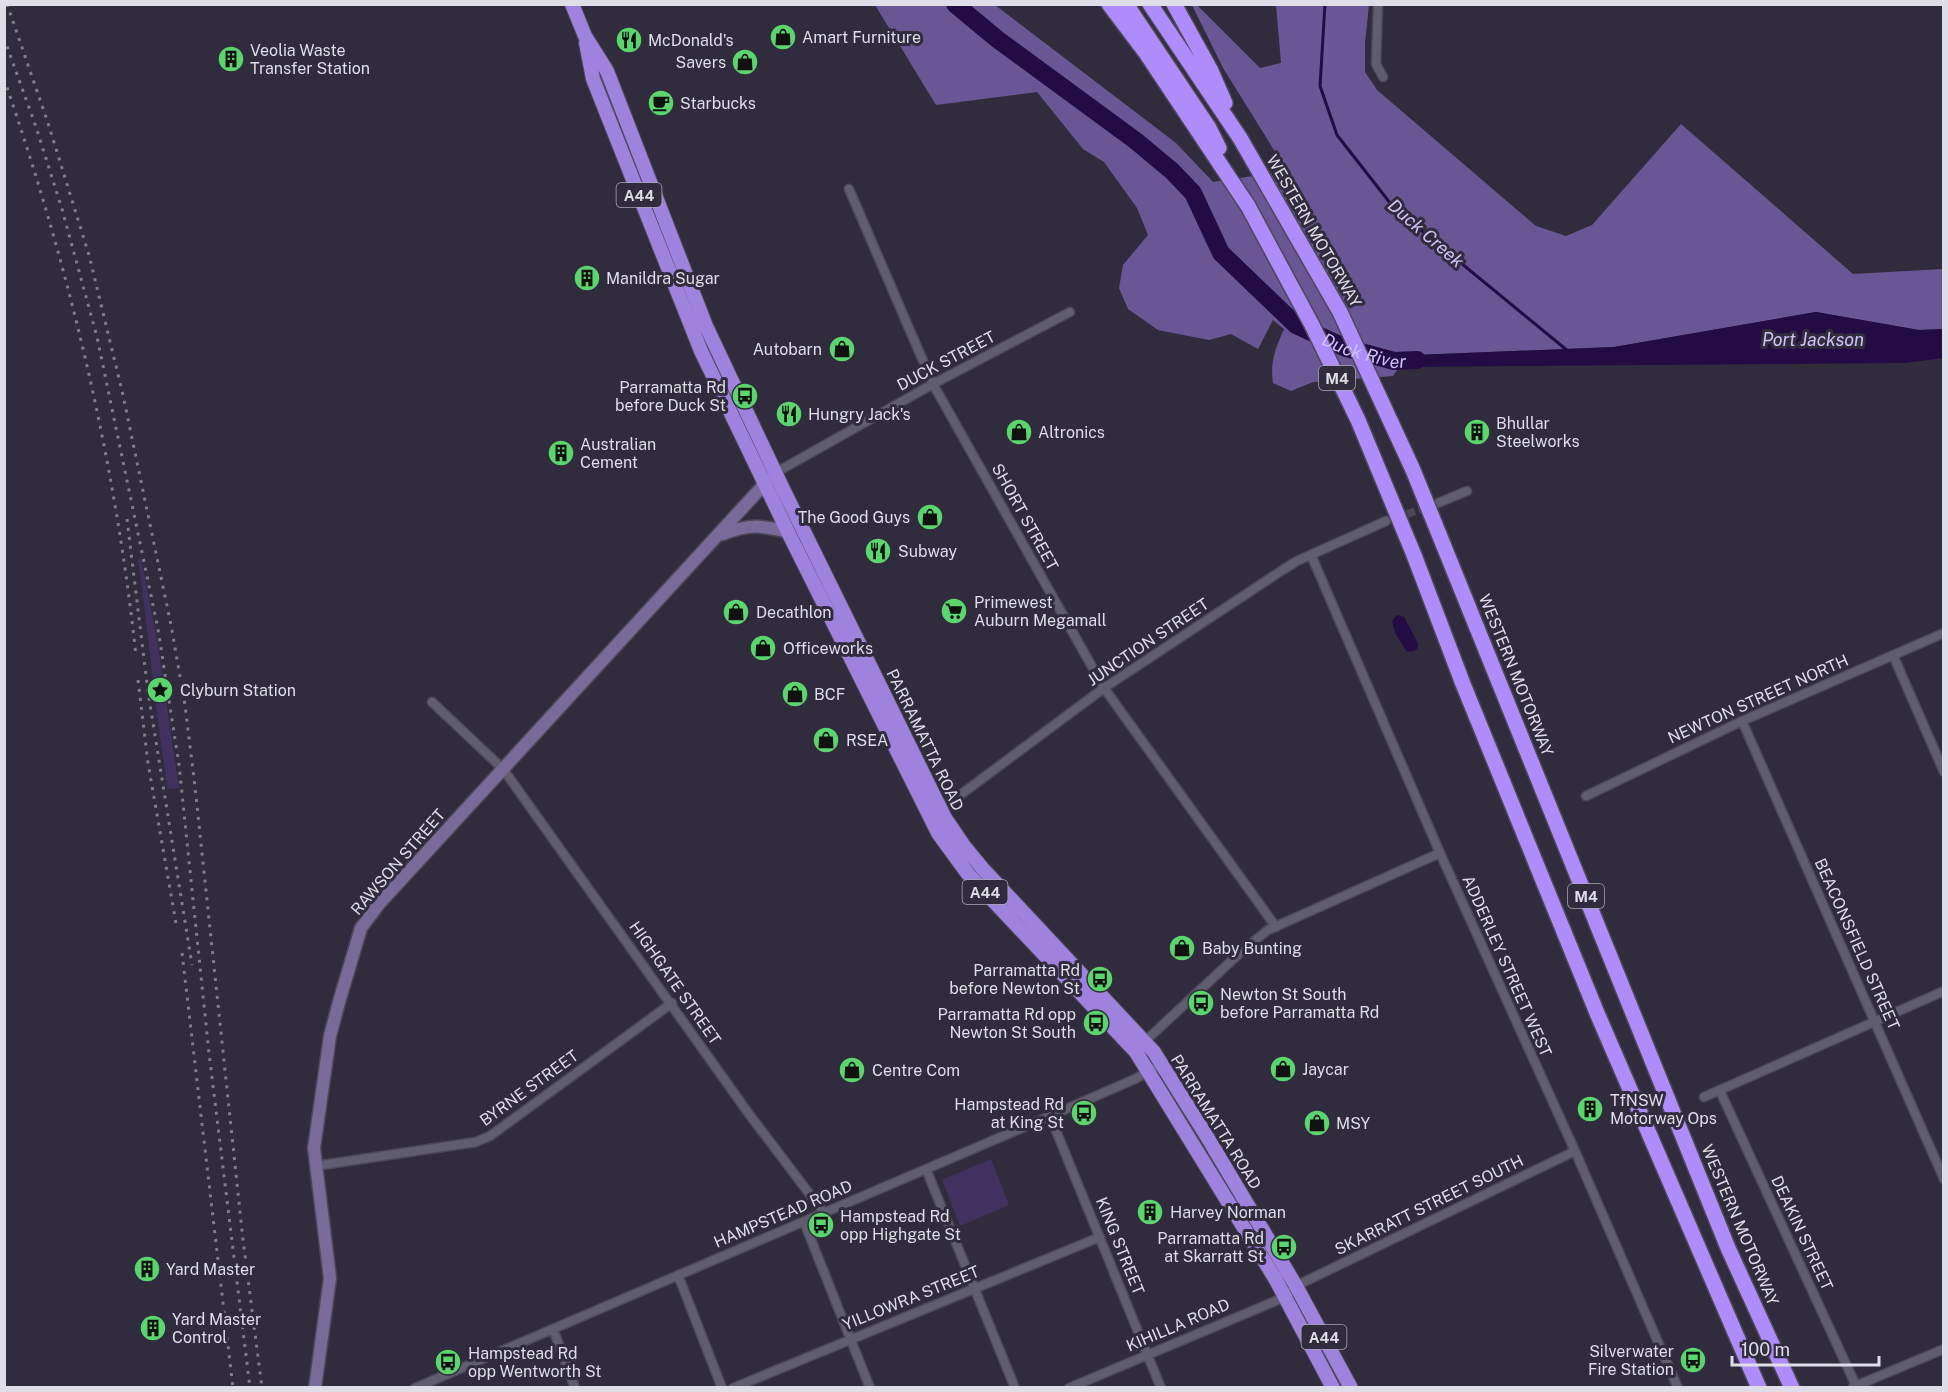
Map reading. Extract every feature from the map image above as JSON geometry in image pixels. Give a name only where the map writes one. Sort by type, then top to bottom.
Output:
[{"type":"highway","name":"PARRAMATTA ROAD","points":[[572,4],[585,36],[607,71],[706,326],[770,478],[940,810],[983,869],[1140,1047],[1149,1072],[1285,1297],[1333,1388]]},
{"type":"highway","name":"M4","points":[[1109,4],[1230,167],[1248,206],[1312,325],[1358,420],[1597,1013],[1759,1388]]},
{"type":"highway","name":"M4","points":[[1126,4],[1202,129]]},
{"type":"highway","name":"WESTERN MOTORWAY","points":[[1150,4],[1240,138],[1340,312],[1413,470],[1728,1248],[1792,1388]]},
{"type":"highway","name":"M4","points":[[1174,4],[1211,71],[1240,138]]},
{"type":"highway","name":"PARRAMATTA ROAD","points":[[770,478],[788,532],[938,833],[968,874],[1140,1047],[1161,1064],[1296,1286],[1351,1388]]},
{"type":"main road","name":"RAWSON STREET","points":[[315,1388],[330,1278],[314,1148],[330,1036],[361,928],[379,904],[770,478]]},
{"type":"main road","points":[[719,536],[742,526],[788,532]]},
{"type":"street","points":[[1378,4],[1376,64],[1383,77]]},
{"type":"street","name":"SHORT STREET","points":[[849,189],[933,384],[1104,688],[1276,927]]},
{"type":"street","name":"DUCK STREET","points":[[770,478],[933,384],[1070,312]]},
{"type":"street","points":[[1438,503],[1467,491]]},
{"type":"street","name":"JUNCTION STREET","points":[[940,810],[1104,688],[1281,571],[1386,521]]},
{"type":"street","name":"ADDERLEY STREET WEST","points":[[1311,555],[1440,853],[1575,1151],[1678,1388]]},
{"type":"street","name":"NEWTON STREET NORTH","points":[[1586,796],[1742,721],[1944,633]]},
{"type":"street","points":[[1893,655],[1944,772]]},
{"type":"street","name":"HIGHGATE STREET","points":[[432,702],[503,769],[749,1114],[824,1213]]},
{"type":"street","name":"BEACONSFIELD STREET","points":[[1742,721],[1944,1179]]},
{"type":"street","points":[[1140,1047],[1259,936],[1440,853]]},
{"type":"street","points":[[1704,1097],[1944,991]]},
{"type":"street","name":"BYRNE STREET","points":[[315,1166],[476,1142],[490,1137],[672,1003]]},
{"type":"street","name":"HAMPSTEAD ROAD","points":[[415,1388],[429,1385],[553,1329],[1050,1116],[1149,1072],[1161,1064]]},
{"type":"street","name":"DEAKIN STREET","points":[[1720,1091],[1856,1387]]},
{"type":"street","name":"KING STREET","points":[[1050,1116],[1161,1388]]},
{"type":"street","name":"SKARRATT STREET SOUTH","points":[[1296,1286],[1575,1151]]},
{"type":"street","points":[[926,1169],[1015,1388]]},
{"type":"street","points":[[804,1222],[870,1388]]},
{"type":"street","name":"YILLOWRA STREET","points":[[733,1388],[1100,1237]]},
{"type":"street","points":[[678,1275],[722,1388]]},
{"type":"street","name":"KIHILLA ROAD","points":[[1069,1388],[1285,1297],[1296,1286]]},
{"type":"street","points":[[553,1329],[575,1388]]},
{"type":"street","points":[[1856,1387],[1944,1348]]},
{"type":"shaded area","points":[[875,5],[995,5],[1176,143],[1213,182],[1287,171],[1223,68],[1192,5],[1197,5],[1260,68],[1281,63],[1276,5],[1369,5],[1365,72],[1377,90],[1536,226],[1566,236],[1592,225],[1681,124],[1853,274],[1943,269],[1943,329],[1919,330],[1816,312],[1614,347],[1391,356],[1399,367],[1393,376],[1313,382],[1291,391],[1273,383],[1274,356],[1284,329],[1273,320],[1258,349],[1231,334],[1209,340],[1158,330],[1128,309],[1119,288],[1123,265],[1148,235],[1137,208],[1104,162],[1083,149],[1037,92],[936,105]]},
{"type":"shaded area","points":[[141,558],[157,640],[179,788],[168,789],[138,559]]},
{"type":"shaded area","points":[[991,1159],[1009,1205],[960,1226],[942,1180]]},
{"type":"water","name":"Port Jackson","points":[[1816,312],[1919,330],[1943,329],[1943,358],[1906,363],[1399,367],[1391,356],[1614,347]]},
{"type":"water","points":[[1397,615],[1404,617],[1418,643],[1418,648],[1414,651],[1407,652],[1395,633],[1392,621]]},
{"type":"waterway","name":"Duck River","points":[[955,4],[997,39],[1136,141],[1172,171],[1193,193],[1221,253],[1296,325],[1346,348],[1394,361],[1417,360]]},
{"type":"waterway","name":"Duck Creek","points":[[1325,4],[1320,86],[1337,135],[1394,208],[1568,351]]},
{"type":"tunnel","points":[[1396,518],[1429,506]]},
{"type":"railway","points":[[7,4],[48,123],[89,255],[123,395],[171,625],[185,705],[195,787],[243,1240],[262,1388]]},
{"type":"railway","points":[[4,38],[62,209],[97,337],[158,629],[179,765],[209,1053],[250,1388]]},
{"type":"railway","points":[[4,79],[49,220],[86,364],[116,509],[136,656]]},
{"type":"railway","points":[[127,519],[148,692],[192,965]]},
{"type":"railway","points":[[138,680],[148,763],[177,929]]},
{"type":"railway","points":[[182,953],[233,1388]]},
{"type":"place","name":"Amart Furniture","points":[[783,37]]},
{"type":"place","name":"McDonald's","points":[[629,40]]},
{"type":"place","name":"Veolia Waste Transfer Station","points":[[231,59]]},
{"type":"place","name":"Savers","points":[[745,62]]},
{"type":"place","name":"Starbucks","points":[[661,103]]},
{"type":"place","name":"Manildra Sugar","points":[[587,278]]},
{"type":"place","name":"Autobarn","points":[[842,349]]},
{"type":"place","name":"Parramatta Rd before Duck St","points":[[745,396]]},
{"type":"place","name":"Hungry Jack's","points":[[789,414]]},
{"type":"place","name":"Altronics","points":[[1019,432]]},
{"type":"place","name":"Bhullar Steelworks","points":[[1477,432]]},
{"type":"place","name":"Australian Cement","points":[[561,453]]},
{"type":"place","name":"The Good Guys","points":[[930,517]]},
{"type":"place","name":"Subway","points":[[878,551]]},
{"type":"place","name":"Primewest Auburn Megamall","points":[[954,611]]},
{"type":"place","name":"Decathlon","points":[[736,612]]},
{"type":"place","name":"Officeworks","points":[[763,648]]},
{"type":"place","name":"Clyburn Station","points":[[160,690]]},
{"type":"place","name":"BCF","points":[[795,694]]},
{"type":"place","name":"RSEA","points":[[826,740]]},
{"type":"place","name":"Baby Bunting","points":[[1182,948]]},
{"type":"place","name":"Parramatta Rd before Newton St","points":[[1100,979]]},
{"type":"place","name":"Newton St South before Parramatta Rd","points":[[1201,1003]]},
{"type":"place","name":"Parramatta Rd opp Newton St South","points":[[1096,1023]]},
{"type":"place","name":"Jaycar","points":[[1283,1069]]},
{"type":"place","name":"Centre Com","points":[[852,1070]]},
{"type":"place","name":"TfNSW Motorway Ops","points":[[1590,1109]]},
{"type":"place","name":"Hampstead Rd at King St","points":[[1084,1113]]},
{"type":"place","name":"MSY","points":[[1317,1123]]},
{"type":"place","name":"Harvey Norman","points":[[1150,1212]]},
{"type":"place","name":"Hampstead Rd opp Highgate St","points":[[821,1225]]},
{"type":"place","name":"Parramatta Rd at Skarratt St","points":[[1284,1247]]},
{"type":"place","name":"Yard Master","points":[[147,1269]]},
{"type":"place","name":"Yard Master Control","points":[[153,1328]]},
{"type":"place","name":"Silverwater Fire Station","points":[[1693,1360]]},
{"type":"place","name":"Hampstead Rd opp Wentworth St","points":[[448,1362]]}]
